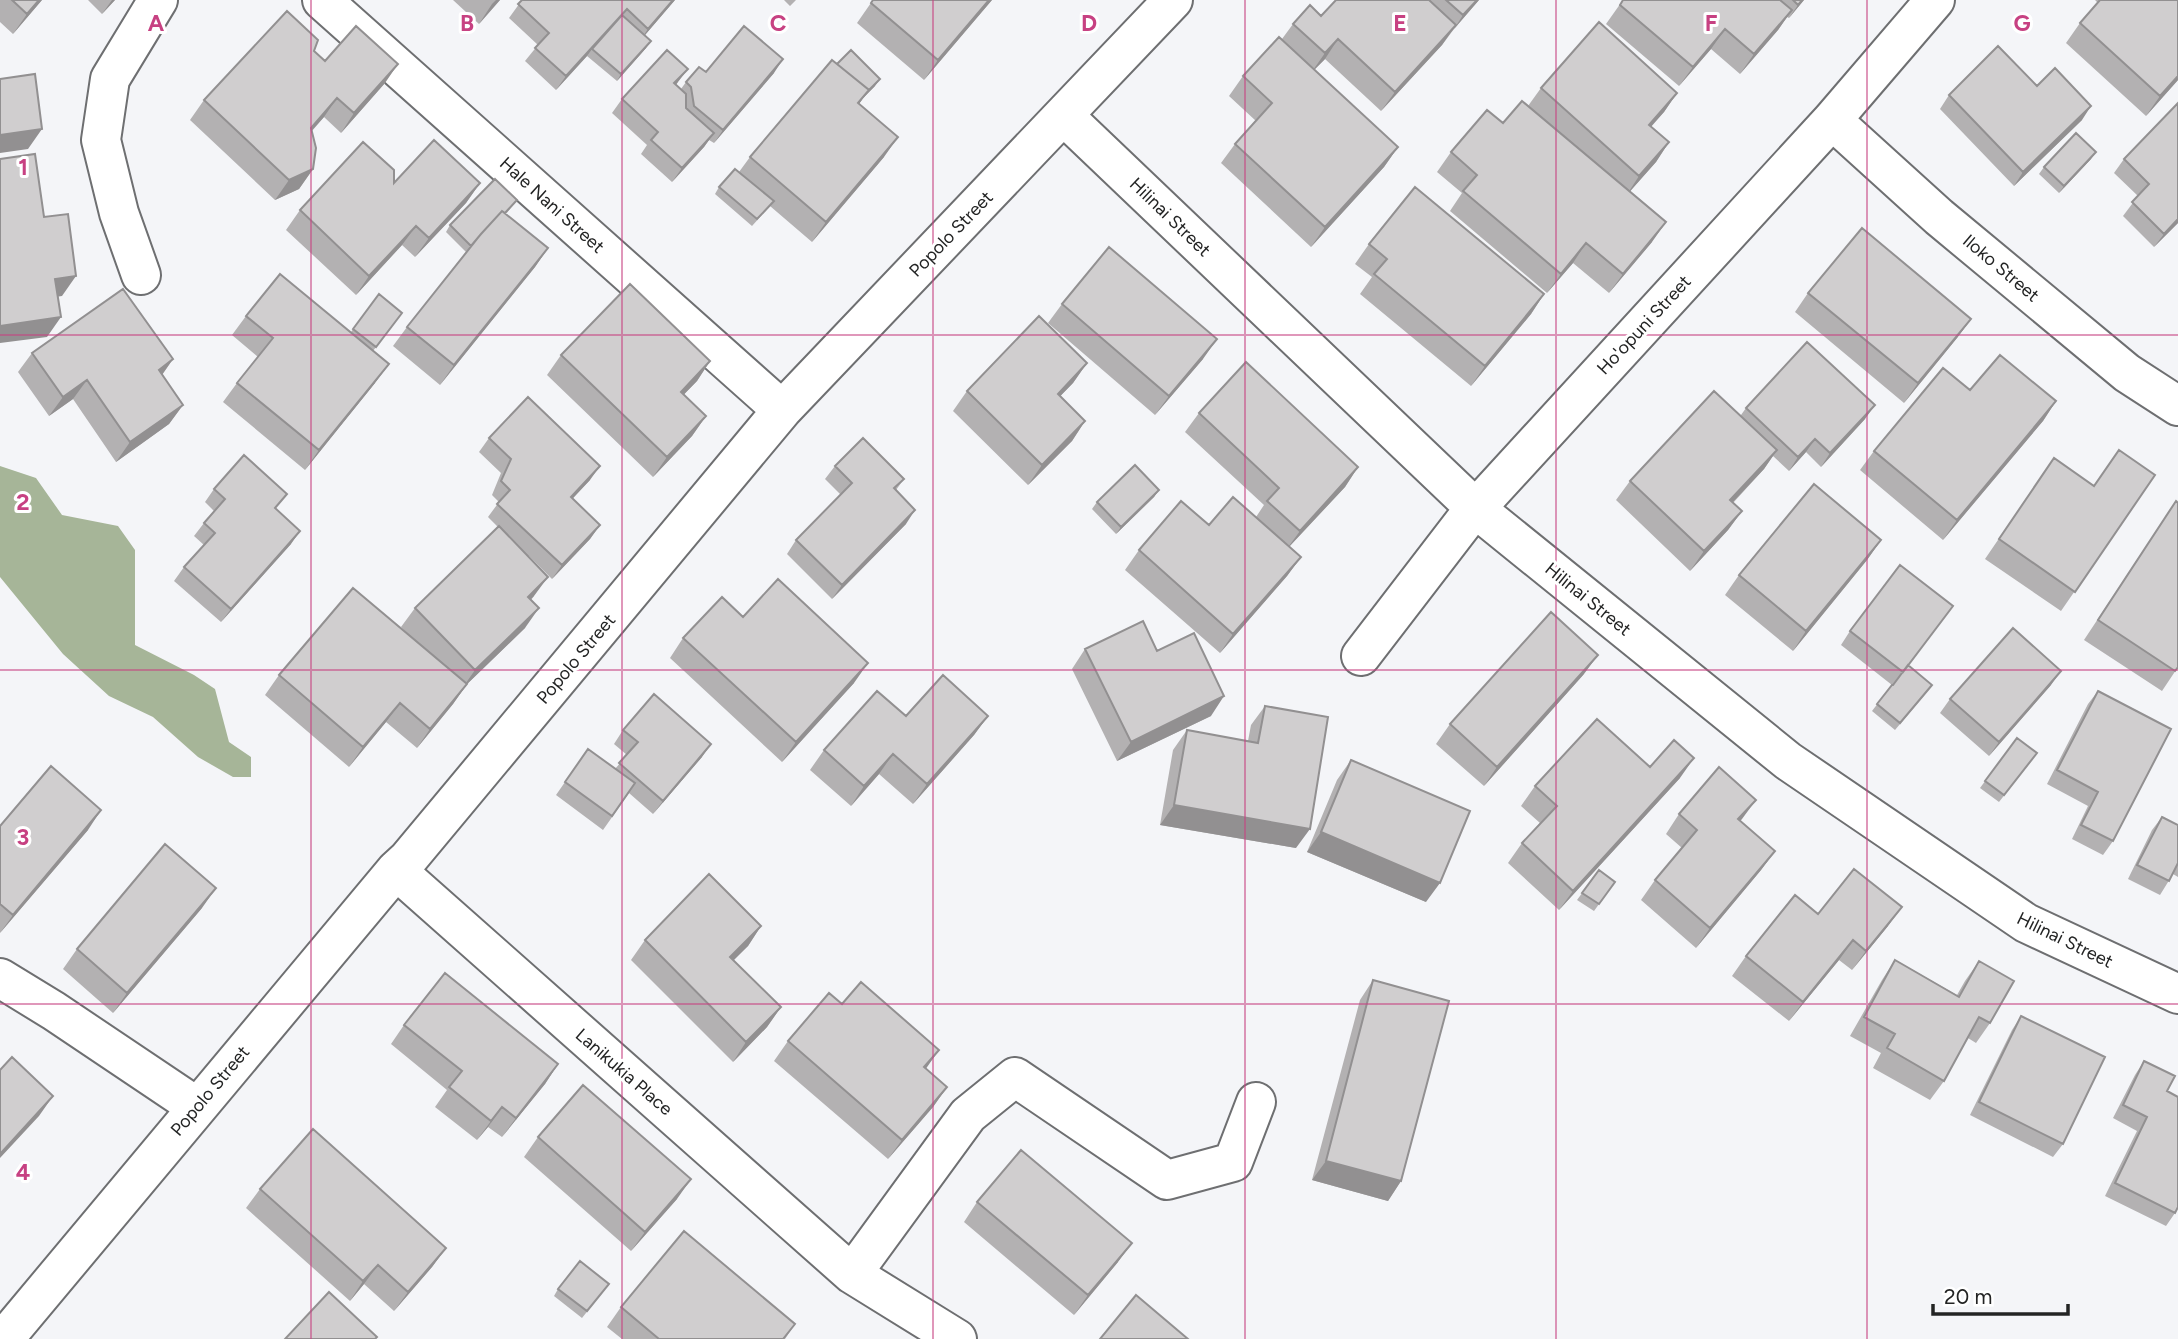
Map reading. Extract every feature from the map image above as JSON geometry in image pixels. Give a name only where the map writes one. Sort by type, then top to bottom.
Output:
[{"type":"street","points":[[141,275],[119,213],[101,141],[110,79],[158,0]]},
{"type":"street","name":"Hale Nani Street","points":[[322,0],[782,410]]},
{"type":"street","name":"Popolo Street","points":[[4,1339],[396,870],[480,775],[782,410],[1173,0]]},
{"type":"street","name":"Ho'opuni Street","points":[[1362,656],[1475,508],[1832,120],[1935,0]]},
{"type":"street","name":"Hilinai Street","points":[[1064,116],[1475,508],[1788,761],[2026,923],[2178,994]]},
{"type":"street","name":"Iloko Street","points":[[1832,120],[1939,217],[2127,373],[2178,405]]},
{"type":"street","name":"Lanikukia Place","points":[[396,870],[852,1274],[957,1339]]},
{"type":"street","points":[[0,978],[197,1107]]},
{"type":"street","points":[[852,1274],[968,1115],[1015,1077],[1167,1180],[1233,1162],[1256,1102]]},
{"type":"green space","points":[[0,466],[36,478],[62,515],[118,526],[135,550],[135,645],[194,675],[215,689],[229,742],[251,757],[251,777],[233,777],[198,757],[153,717],[109,696],[63,654],[0,577]]},
{"type":"building","points":[[12,0],[39,0],[27,14]]},
{"type":"building","points":[[522,0],[673,0],[648,29],[627,9],[566,76],[535,48],[549,33],[518,4]]},
{"type":"building","points":[[873,0],[989,0],[938,60],[871,3]]},
{"type":"building","points":[[1336,0],[1429,0],[1456,25],[1395,92],[1338,39],[1325,53],[1293,24],[1310,5],[1321,16]]},
{"type":"building","points":[[1446,0],[1477,0],[1463,15]]},
{"type":"building","points":[[1623,0],[1780,0],[1792,10],[1754,54],[1725,29],[1693,67],[1620,5]]},
{"type":"building","points":[[2100,0],[2178,0],[2178,76],[2160,96],[2080,23]]},
{"type":"building","points":[[287,11],[318,40],[314,51],[325,61],[356,26],[398,64],[354,113],[337,98],[311,128],[316,148],[313,169],[289,180],[204,100]]},
{"type":"building","points":[[622,15],[651,41],[621,74],[592,49]]},
{"type":"building","points":[[1599,22],[1677,93],[1649,125],[1669,142],[1639,176],[1541,88]]},
{"type":"building","points":[[744,26],[783,59],[723,130],[694,106],[691,87],[686,82],[699,67],[706,72]]},
{"type":"building","points":[[1279,37],[1398,147],[1325,227],[1235,144],[1272,103],[1243,76]]},
{"type":"building","points":[[1998,46],[2037,86],[2055,68],[2091,106],[2023,172],[1949,95]]},
{"type":"building","points":[[667,50],[688,69],[674,83],[686,94],[686,108],[714,133],[682,168],[651,140],[658,132],[622,99]]},
{"type":"building","points":[[851,50],[880,79],[869,90],[837,64]]},
{"type":"building","points":[[832,60],[869,90],[858,103],[898,137],[826,222],[750,157]]},
{"type":"building","points":[[35,74],[42,129],[0,135],[0,79]]},
{"type":"building","points":[[1522,101],[1666,222],[1623,274],[1586,243],[1561,274],[1463,191],[1477,175],[1451,152],[1487,110],[1503,123]]},
{"type":"building","points":[[2178,103],[2178,219],[2164,234],[2132,202],[2149,184],[2124,159]]},
{"type":"building","points":[[2076,133],[2096,152],[2064,186],[2044,167]]},
{"type":"building","points":[[434,140],[480,183],[429,238],[416,226],[369,276],[300,210],[363,142],[394,170],[394,183]]},
{"type":"building","points":[[35,154],[44,217],[68,214],[76,276],[55,279],[61,317],[0,326],[0,159]]},
{"type":"building","points":[[735,169],[774,201],[757,219],[719,187]]},
{"type":"building","points":[[495,179],[517,200],[505,213],[502,211],[471,246],[450,225]]},
{"type":"building","points":[[1415,187],[1544,294],[1485,366],[1374,274],[1387,259],[1369,244]]},
{"type":"building","points":[[502,211],[548,248],[454,365],[407,327]]},
{"type":"building","points":[[1862,228],[1971,319],[1918,383],[1808,293]]},
{"type":"building","points":[[1109,247],[1217,339],[1169,396],[1062,304]]},
{"type":"building","points":[[280,274],[389,364],[319,450],[237,383],[273,338],[246,316]]},
{"type":"building","points":[[630,284],[710,361],[681,392],[706,416],[667,457],[561,355]]},
{"type":"building","points":[[123,289],[173,359],[159,370],[183,405],[130,442],[87,380],[63,397],[32,353]]},
{"type":"building","points":[[379,294],[402,313],[376,347],[353,329]]},
{"type":"building","points":[[1039,316],[1087,363],[1058,394],[1085,421],[1042,465],[967,391]]},
{"type":"building","points":[[1807,342],[1875,405],[1830,453],[1815,439],[1798,457],[1746,408]]},
{"type":"building","points":[[2000,355],[2056,401],[1957,520],[1874,451],[1943,368],[1970,390]]},
{"type":"building","points":[[1246,362],[1358,467],[1300,531],[1267,501],[1279,488],[1199,413]]},
{"type":"building","points":[[1714,391],[1777,450],[1730,500],[1742,511],[1704,551],[1630,481]]},
{"type":"building","points":[[528,397],[600,466],[571,497],[600,525],[562,565],[497,504],[510,490],[501,481],[511,459],[489,438]]},
{"type":"building","points":[[863,438],[904,479],[894,488],[915,510],[842,585],[796,540],[852,483],[835,466]]},
{"type":"building","points":[[2119,450],[2155,475],[2075,592],[1999,539],[2054,458],[2094,486]]},
{"type":"building","points":[[244,455],[287,494],[275,508],[300,531],[231,609],[184,567],[215,533],[204,523],[225,499],[214,489]]},
{"type":"building","points":[[1135,465],[1159,490],[1121,527],[1097,502]]},
{"type":"building","points":[[1814,484],[1881,540],[1806,631],[1739,575]]},
{"type":"building","points":[[1233,497],[1301,557],[1233,634],[1139,550],[1181,501],[1209,525]]},
{"type":"building","points":[[2176,501],[2178,667],[2175,671],[2098,620]]},
{"type":"building","points":[[499,526],[548,577],[528,597],[539,608],[475,670],[415,608]]},
{"type":"building","points":[[1900,565],[1953,606],[1903,672],[1850,631]]},
{"type":"building","points":[[778,579],[868,663],[796,742],[683,638],[722,597],[743,617]]},
{"type":"building","points":[[353,588],[467,684],[430,729],[400,703],[363,747],[279,675]]},
{"type":"building","points":[[1551,612],[1598,655],[1497,767],[1450,724]]},
{"type":"building","points":[[1143,621],[1157,651],[1194,633],[1224,696],[1131,742],[1085,649]]},
{"type":"building","points":[[2013,628],[2061,671],[1999,742],[1950,699]]},
{"type":"building","points":[[1908,665],[1932,685],[1900,723],[1877,704]]},
{"type":"building","points":[[943,675],[988,716],[927,784],[893,754],[864,786],[824,750],[877,691],[906,716]]},
{"type":"building","points":[[2098,691],[2171,729],[2113,841],[2081,825],[2098,792],[2057,770]]},
{"type":"building","points":[[654,694],[711,744],[663,801],[619,763],[638,742],[623,730]]},
{"type":"building","points":[[1265,706],[1328,717],[1310,829],[1174,805],[1187,730],[1258,743]]},
{"type":"building","points":[[1597,719],[1650,767],[1674,740],[1694,758],[1573,891],[1522,843],[1557,806],[1535,786]]},
{"type":"building","points":[[2017,738],[2037,753],[2004,795],[1985,781]]},
{"type":"building","points":[[588,749],[635,783],[612,816],[565,782]]},
{"type":"building","points":[[1351,760],[1470,811],[1440,883],[1321,832]]},
{"type":"building","points":[[51,766],[101,810],[13,915],[0,904],[0,826]]},
{"type":"building","points":[[1719,767],[1756,800],[1738,819],[1775,851],[1710,928],[1655,880],[1697,830],[1679,814]]},
{"type":"building","points":[[2162,817],[2178,825],[2178,863],[2169,881],[2137,865]]},
{"type":"building","points":[[165,844],[216,888],[127,993],[77,949]]},
{"type":"building","points":[[1854,869],[1902,907],[1866,951],[1853,940],[1803,1002],[1746,956],[1795,895],[1818,914]]},
{"type":"building","points":[[1599,870],[1615,882],[1599,904],[1582,893]]},
{"type":"building","points":[[709,874],[761,926],[730,957],[781,1007],[746,1042],[645,940]]},
{"type":"building","points":[[1895,960],[1959,997],[1979,961],[2014,981],[1990,1023],[1979,1017],[1944,1081],[1887,1048],[1895,1034],[1864,1017]]},
{"type":"building","points":[[445,973],[558,1064],[516,1118],[502,1107],[491,1121],[449,1087],[462,1071],[404,1025]]},
{"type":"building","points":[[1373,980],[1449,1001],[1401,1181],[1326,1161]]},
{"type":"building","points":[[861,982],[939,1050],[924,1067],[947,1087],[902,1140],[788,1041],[829,993],[842,1004]]},
{"type":"building","points":[[2021,1016],[2105,1057],[2063,1144],[1979,1102]]},
{"type":"building","points":[[12,1057],[53,1096],[0,1154],[0,1070]]},
{"type":"building","points":[[2144,1061],[2175,1076],[2167,1091],[2178,1097],[2178,1207],[2175,1213],[2115,1183],[2147,1117],[2123,1105]]},
{"type":"building","points":[[583,1085],[691,1179],[645,1232],[538,1137]]},
{"type":"building","points":[[313,1129],[446,1248],[408,1292],[378,1265],[363,1281],[260,1189]]},
{"type":"building","points":[[1021,1150],[1132,1243],[1088,1295],[977,1202]]},
{"type":"building","points":[[684,1231],[795,1324],[783,1339],[659,1339],[621,1307]]},
{"type":"building","points":[[580,1261],[609,1284],[587,1311],[558,1289]]},
{"type":"building","points":[[329,1292],[377,1337],[285,1339]]},
{"type":"building","points":[[1136,1295],[1188,1339],[1100,1339]]}]
